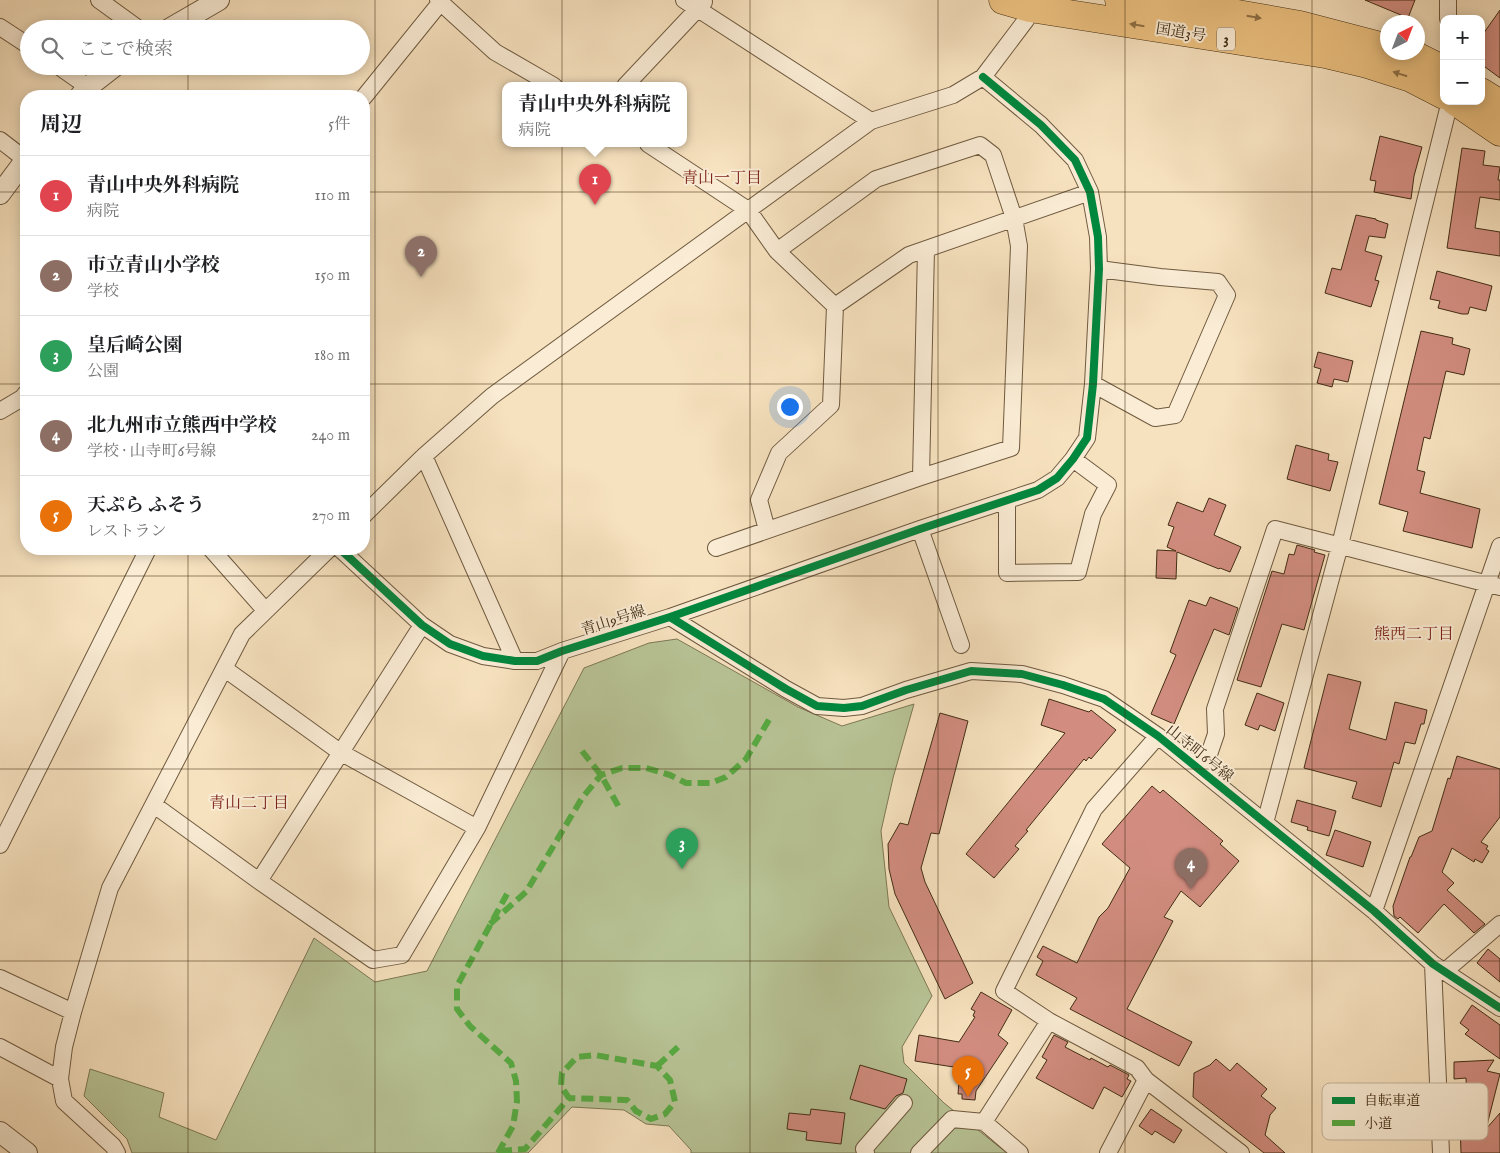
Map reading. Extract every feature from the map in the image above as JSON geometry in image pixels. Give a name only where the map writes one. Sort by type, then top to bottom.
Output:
[{"type":"highway","name":"国道3号","points":[[1003,0],[1325,54],[1367,64],[1411,78],[1440,93]]},
{"type":"highway","name":"国道3号","points":[[1119,0],[1189,4],[1300,26],[1380,46]]},
{"type":"highway","points":[[1424,60],[1440,68]]},
{"type":"highway","points":[[1485,95],[1500,104]]},
{"type":"highway","points":[[1461,105],[1500,132]]},
{"type":"street","points":[[99,0],[127,20]]},
{"type":"street","points":[[185,20],[219,0]]},
{"type":"street","points":[[1448,0],[1448,15]]},
{"type":"street","points":[[369,90],[439,1],[495,52],[547,82]]},
{"type":"street","points":[[628,82],[696,3],[871,121]]},
{"type":"street","points":[[370,509],[424,456],[492,396],[871,121],[953,96],[983,77],[1026,20],[1031,4]]},
{"type":"street","points":[[0,27],[20,40]]},
{"type":"street","points":[[67,75],[82,90]]},
{"type":"street","points":[[86,90],[104,75]]},
{"type":"street","name":"青山9号線","points":[[346,555],[422,625],[450,644],[483,656],[515,661],[536,661],[1007,501],[1038,490],[1057,478],[1087,438],[1094,384],[1099,269],[1098,237],[1090,192],[1075,160],[1041,125],[983,77]]},
{"type":"street","points":[[1265,823],[1340,545],[1449,105]]},
{"type":"street","points":[[0,140],[20,155]]},
{"type":"street","points":[[716,548],[1011,448],[1019,246],[1014,218],[993,155],[980,145],[876,179],[777,250]]},
{"type":"street","points":[[653,147],[748,210],[777,250],[835,306],[831,405],[779,453],[759,500],[768,530]]},
{"type":"street","points":[[0,194],[20,167]]},
{"type":"street","points":[[835,306],[909,255],[1090,192]]},
{"type":"street","points":[[921,477],[926,249]]},
{"type":"street","points":[[1094,384],[1155,418],[1175,415],[1226,295],[1218,282],[1099,269]]},
{"type":"street","points":[[0,411],[20,399]]},
{"type":"street","points":[[424,456],[515,661]]},
{"type":"street","points":[[1007,501],[1007,573],[1078,572],[1092,514],[1108,484],[1073,459]]},
{"type":"street","points":[[1202,772],[1216,734],[1215,709],[1276,528],[1494,585]]},
{"type":"street","points":[[920,529],[961,645]]},
{"type":"street","points":[[1374,911],[1494,585],[1500,546]]},
{"type":"street","points":[[0,845],[145,555]]},
{"type":"street","points":[[216,555],[265,610]]},
{"type":"street","points":[[117,1153],[64,1101],[60,1079],[64,1047],[73,1012],[110,888],[242,634],[323,555]]},
{"type":"street","name":"山寺町6号線","points":[[670,617],[786,689],[817,706],[844,708],[862,706],[906,690],[971,672],[1022,674],[1104,699],[1158,736],[1374,911],[1439,967],[1500,1008]]},
{"type":"street","points":[[260,881],[422,625]]},
{"type":"street","points":[[154,805],[373,960],[402,955],[477,828],[562,651]]},
{"type":"street","points":[[224,669],[340,752],[477,828]]},
{"type":"street","points":[[1158,736],[1094,809],[1004,991],[1049,1021],[1137,1068],[1146,1080],[1241,1153]]},
{"type":"street","points":[[1440,1083],[1439,967],[1500,924]]},
{"type":"street","points":[[0,978],[73,1012]]},
{"type":"street","points":[[984,1122],[1049,1021]]},
{"type":"street","points":[[0,1047],[60,1079]]},
{"type":"street","points":[[1108,1153],[1146,1080]]},
{"type":"street","points":[[866,1153],[864,1149],[904,1103]]},
{"type":"street","points":[[919,1153],[952,1119],[984,1122],[1020,1153]]},
{"type":"street","points":[[0,1132],[27,1153]]},
{"type":"street","points":[[1441,1140],[1441,1153]]},
{"type":"green space","points":[[677,639],[798,707],[842,726],[914,704],[893,778],[881,831],[889,907],[932,996],[902,1047],[904,1063],[944,1103],[1007,1153],[691,1153],[691,1150],[669,1126],[646,1124],[624,1110],[572,1107],[528,1153],[132,1153],[127,1139],[84,1096],[90,1069],[164,1093],[159,1117],[216,1140],[314,938],[375,982],[427,971],[584,668],[649,643]]},
{"type":"building","points":[[1365,0],[1415,0],[1409,15],[1401,15]]},
{"type":"building","points":[[1500,10],[1500,78],[1485,67],[1485,31]]},
{"type":"building","points":[[1380,136],[1422,147],[1414,176],[1411,199],[1374,192],[1376,181],[1370,180]]},
{"type":"building","points":[[1462,148],[1485,151],[1483,165],[1500,167],[1498,180],[1500,180],[1500,200],[1480,197],[1475,228],[1500,232],[1500,256],[1447,248]]},
{"type":"building","points":[[1356,215],[1376,219],[1388,224],[1385,238],[1369,236],[1365,251],[1382,256],[1375,280],[1379,281],[1371,307],[1325,293],[1332,268],[1341,270]]},
{"type":"building","points":[[1437,271],[1492,286],[1486,311],[1470,307],[1468,314],[1462,314],[1438,308],[1440,301],[1430,299]]},
{"type":"building","points":[[1421,331],[1453,338],[1452,344],[1470,349],[1464,375],[1446,371],[1430,439],[1424,437],[1417,470],[1425,472],[1420,493],[1480,509],[1472,548],[1403,531],[1408,512],[1379,504]]},
{"type":"building","points":[[1318,352],[1353,361],[1348,382],[1334,379],[1332,387],[1317,383],[1321,369],[1314,367]]},
{"type":"building","points":[[1296,445],[1329,454],[1328,460],[1338,462],[1330,491],[1287,479]]},
{"type":"building","points":[[1209,498],[1226,505],[1214,535],[1241,547],[1230,572],[1177,552],[1176,579],[1156,578],[1157,550],[1176,551],[1167,547],[1174,527],[1168,525],[1177,502],[1203,512]]},
{"type":"building","points":[[1297,545],[1325,555],[1304,630],[1282,624],[1261,687],[1237,680],[1272,571],[1284,574],[1289,554],[1294,555]]},
{"type":"building","points":[[1210,597],[1238,608],[1229,635],[1214,629],[1174,724],[1151,714],[1176,655],[1170,652],[1189,600],[1206,606]]},
{"type":"building","points":[[1328,674],[1361,682],[1349,729],[1386,740],[1395,702],[1427,710],[1424,724],[1421,724],[1415,744],[1405,742],[1399,764],[1394,762],[1381,807],[1352,798],[1357,782],[1304,768]]},
{"type":"building","points":[[1257,693],[1284,703],[1275,731],[1260,725],[1258,730],[1245,725]]},
{"type":"building","points":[[1049,699],[1089,712],[1091,710],[1116,730],[1091,759],[1089,757],[1086,761],[1084,759],[1026,830],[1028,831],[1015,846],[1019,849],[994,878],[966,854],[1065,733],[1041,725]]},
{"type":"building","points":[[940,713],[968,721],[939,834],[931,833],[921,868],[925,882],[973,983],[945,999],[895,894],[889,869],[888,844],[900,823],[908,825]]},
{"type":"building","points":[[1457,756],[1500,769],[1500,817],[1481,842],[1488,846],[1486,849],[1489,851],[1482,863],[1475,859],[1474,862],[1452,848],[1442,872],[1454,883],[1447,890],[1485,924],[1474,933],[1444,904],[1418,933],[1400,917],[1398,919],[1394,916],[1393,906],[1419,837],[1432,831],[1448,778],[1450,779]]},
{"type":"building","points":[[1152,786],[1160,793],[1163,790],[1223,841],[1220,844],[1239,861],[1200,907],[1181,891],[1164,917],[1173,921],[1127,1009],[1192,1042],[1179,1066],[1070,1009],[1077,998],[1036,975],[1043,961],[1037,957],[1043,946],[1077,963],[1099,917],[1108,908],[1130,868],[1102,844]]},
{"type":"building","points":[[1297,800],[1336,811],[1329,836],[1307,830],[1308,827],[1291,822]]},
{"type":"building","points":[[1335,830],[1371,842],[1363,867],[1326,855]]},
{"type":"building","points":[[1488,949],[1500,959],[1500,982],[1477,963]]},
{"type":"building","points":[[981,992],[1012,1010],[998,1035],[1008,1043],[976,1091],[975,1100],[962,1099],[962,1094],[958,1094],[960,1068],[915,1061],[919,1035],[959,1042],[975,1017],[973,1016],[975,1011],[971,1009]]},
{"type":"building","points":[[1472,1005],[1500,1025],[1500,1059],[1465,1034],[1469,1030],[1460,1023]]},
{"type":"building","points":[[1054,1035],[1068,1042],[1065,1047],[1090,1060],[1091,1058],[1108,1067],[1110,1065],[1129,1075],[1127,1079],[1131,1081],[1122,1097],[1104,1087],[1093,1109],[1036,1078],[1047,1060],[1042,1057]]},
{"type":"building","points":[[1216,1059],[1230,1071],[1237,1063],[1267,1089],[1261,1096],[1276,1108],[1270,1115],[1265,1135],[1285,1153],[1264,1153],[1193,1097],[1194,1073],[1210,1065]]},
{"type":"building","points":[[1494,1060],[1487,1071],[1500,1074],[1488,1121],[1488,1083],[1466,1083],[1466,1078],[1454,1079],[1454,1062]]},
{"type":"building","points":[[860,1065],[907,1079],[903,1093],[896,1096],[885,1109],[850,1099]]},
{"type":"building","points":[[811,1109],[845,1113],[841,1144],[806,1140],[807,1132],[787,1129],[789,1113],[810,1115]]},
{"type":"building","points":[[1151,1109],[1182,1130],[1174,1143],[1155,1131],[1152,1135],[1139,1126]]},
{"type":"building","points":[[1500,1113],[1500,1153],[1461,1153],[1461,1140],[1488,1140],[1488,1127]]},
{"type":"marked path","points":[[490,924],[526,892],[582,798],[601,775],[622,768],[646,768],[670,775],[686,783],[711,783],[726,777],[746,759],[770,718]]},
{"type":"marked path","points":[[582,751],[601,775],[620,809]]},
{"type":"marked path","points":[[498,1153],[513,1126],[517,1101],[516,1081],[511,1063],[470,1026],[457,1009],[457,986],[507,894]]},
{"type":"marked path","points":[[657,1066],[678,1047]]},
{"type":"marked path","points":[[500,1151],[525,1149],[569,1098],[561,1086],[562,1073],[577,1057],[595,1055],[657,1066],[670,1080],[675,1102],[665,1114],[651,1119],[636,1111],[627,1100],[569,1098]]},
{"type":"cycle path","points":[[670,617],[920,529],[1038,490],[1057,478],[1087,438],[1093,384],[1099,269],[1098,237],[1090,192],[1075,160],[1041,125],[983,77]]},
{"type":"cycle path","points":[[346,555],[422,625],[450,644],[483,656],[515,661],[537,661],[562,651],[670,617],[786,689],[817,706],[844,708],[862,706],[906,690],[971,671],[1022,674],[1104,699],[1158,736],[1374,911],[1433,964],[1500,1008]]},
{"type":"place","name":"青山中央外科病院","points":[[595,205]]},
{"type":"place","name":"市立青山小学校","points":[[421,277]]},
{"type":"place","name":"皇后崎公園","points":[[682,869]]},
{"type":"place","name":"北九州市立熊西中学校","points":[[1191,889]]},
{"type":"place","name":"天ぷら ふそう","points":[[968,1097]]},
{"type":"district","name":"青山一丁目","points":[[722,177]]},
{"type":"district","name":"熊西二丁目","points":[[1414,633]]},
{"type":"district","name":"青山二丁目","points":[[249,802]]}]
